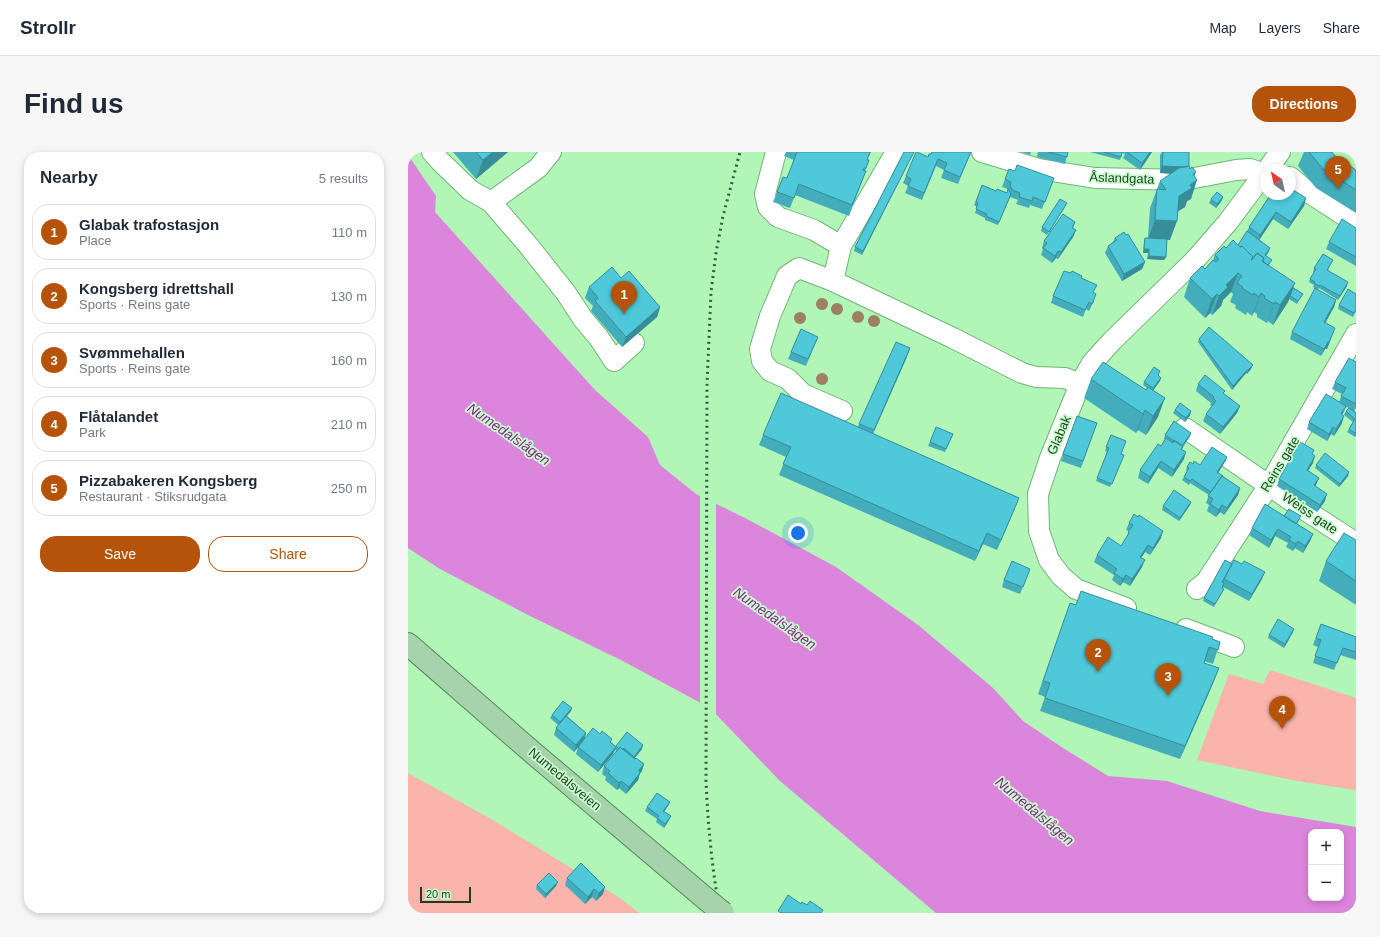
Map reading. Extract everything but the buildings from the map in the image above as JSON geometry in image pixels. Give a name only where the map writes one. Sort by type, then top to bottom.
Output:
[{"type":"main road","name":"Numedalsveien","points":[[408,644],[532,752],[723,913]]},
{"type":"street","points":[[432,152],[470,190],[491,202],[557,281],[614,361],[634,343]]},
{"type":"street","points":[[491,202],[538,168],[551,152]]},
{"type":"street","points":[[776,152],[765,194],[768,207],[778,217],[814,230],[841,246]]},
{"type":"street","points":[[833,281],[841,246],[896,152]]},
{"type":"street","name":"Åslandgata","points":[[982,152],[1039,169],[1095,178],[1184,180],[1236,170],[1260,168]]},
{"type":"street","name":"Glabak","points":[[1140,612],[1076,588],[1061,576],[1049,560],[1039,531],[1038,494],[1050,458],[1080,384],[1092,363],[1112,341],[1195,260],[1260,182]]},
{"type":"street","points":[[1296,182],[1308,192],[1356,223]]},
{"type":"street","points":[[842,411],[803,394],[788,379],[770,371],[762,361],[760,349],[770,316],[787,276],[799,268],[833,281],[954,338],[1022,373],[1036,378],[1065,378],[1080,384]]},
{"type":"street","name":"Reins gate","points":[[1197,589],[1206,582],[1269,485],[1356,334]]},
{"type":"street","name":"Weiss gate","points":[[1185,428],[1356,543]]},
{"type":"street","points":[[1167,622],[1234,647]]},
{"type":"shaded area","points":[[1270,670],[1356,698],[1356,790],[1297,781],[1197,760],[1229,674],[1263,684]]},
{"type":"shaded area","points":[[408,773],[491,819],[620,898],[639,913],[408,913]]},
{"type":"water","name":"Numedalslågen","points":[[408,155],[436,196],[435,212],[595,390],[648,437],[660,465],[696,494],[747,519],[836,567],[918,625],[993,688],[1023,721],[1108,776],[1167,781],[1260,811],[1356,827],[1356,913],[936,913],[780,781],[710,708],[621,660],[530,616],[440,569],[408,548]]},
{"type":"pier","points":[[700,494],[716,502],[716,717],[709,709],[700,704]]},
{"type":"railway","points":[[720,913],[711,847],[706,781],[707,384],[711,292],[716,253],[723,216],[740,152]]},
{"type":"place","name":"Pizzabakeren Kongsberg","points":[[1338,189]]},
{"type":"place","name":"Glabak trafostasjon","points":[[624,314]]},
{"type":"place","name":"Kongsberg idrettshall","points":[[1098,672]]},
{"type":"place","name":"Svømmehallen","points":[[1168,696]]},
{"type":"place","name":"Flåtalandet","points":[[1282,729]]}]
